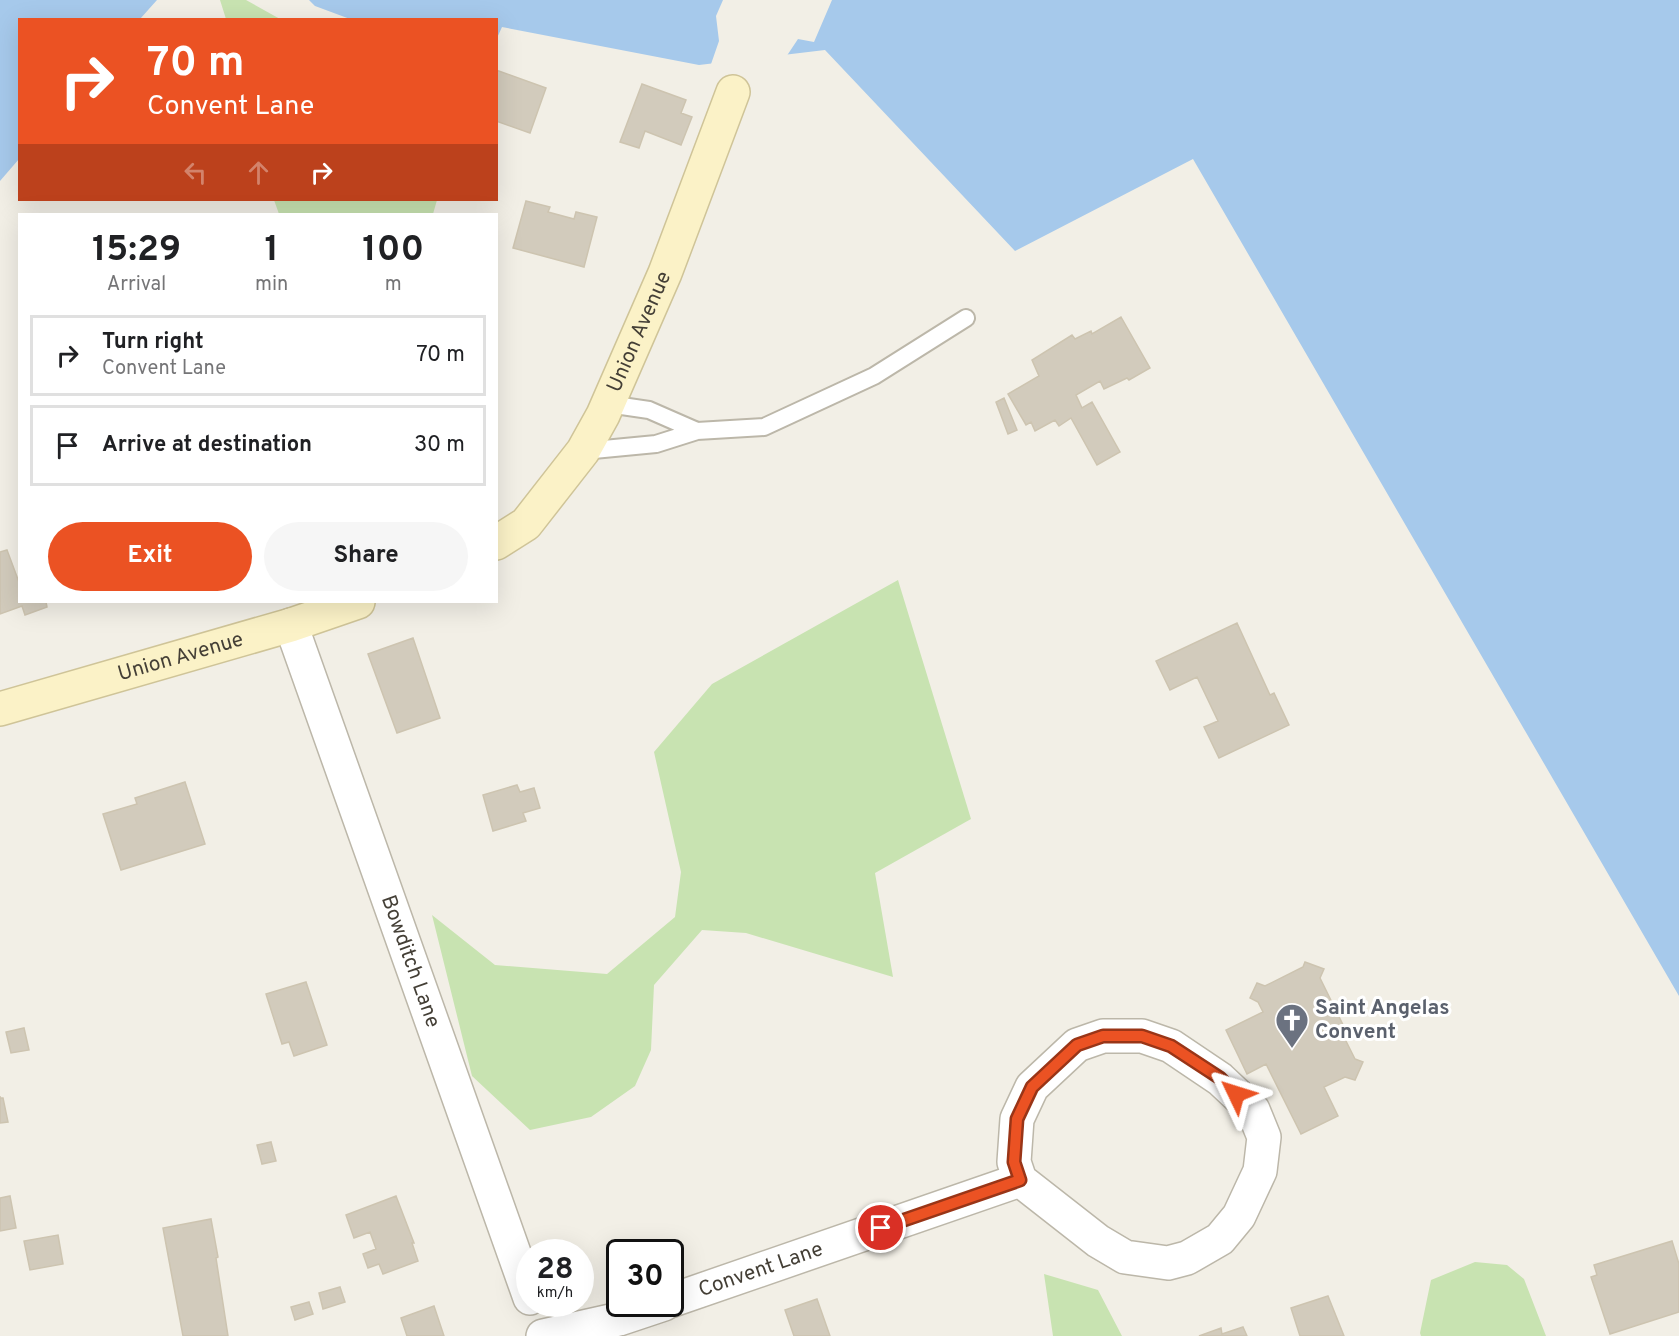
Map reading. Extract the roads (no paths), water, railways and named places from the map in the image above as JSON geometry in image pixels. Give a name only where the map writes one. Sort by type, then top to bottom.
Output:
[{"type":"street","name":"Union Avenue","points":[[498,542],[526,524],[583,451],[608,404],[665,273],[733,92]]},
{"type":"street","name":"Union Avenue","points":[[0,709],[291,625],[355,603]]},
{"type":"street","name":"Bowditch Lane","points":[[291,625],[516,1259]]},
{"type":"street","points":[[1103,1036],[1142,1036],[1171,1046],[1220,1078],[1253,1110],[1264,1137],[1260,1171],[1239,1216],[1220,1239],[1187,1258],[1168,1263],[1125,1257],[1098,1241],[1020,1180],[1014,1162],[1017,1119],[1032,1087],[1077,1045],[1103,1036]]},
{"type":"street","name":"Convent Lane","points":[[684,1296],[1020,1180]]},
{"type":"street","points":[[536,1317],[543,1336],[625,1317]]},
{"type":"lane","points":[[583,451],[656,444],[697,431],[764,427],[874,376],[966,318]]},
{"type":"lane","points":[[608,404],[649,410],[697,431]]},
{"type":"water","points":[[0,0],[157,0],[141,18],[18,18],[18,160],[0,181]]},
{"type":"water","points":[[309,0],[1679,0],[1679,996],[1193,159],[1015,251],[825,50],[699,65],[502,27],[498,36],[498,18],[347,18],[315,6]]},
{"type":"place","name":"Saint Angelas Convent","points":[[1292,1049]]}]
